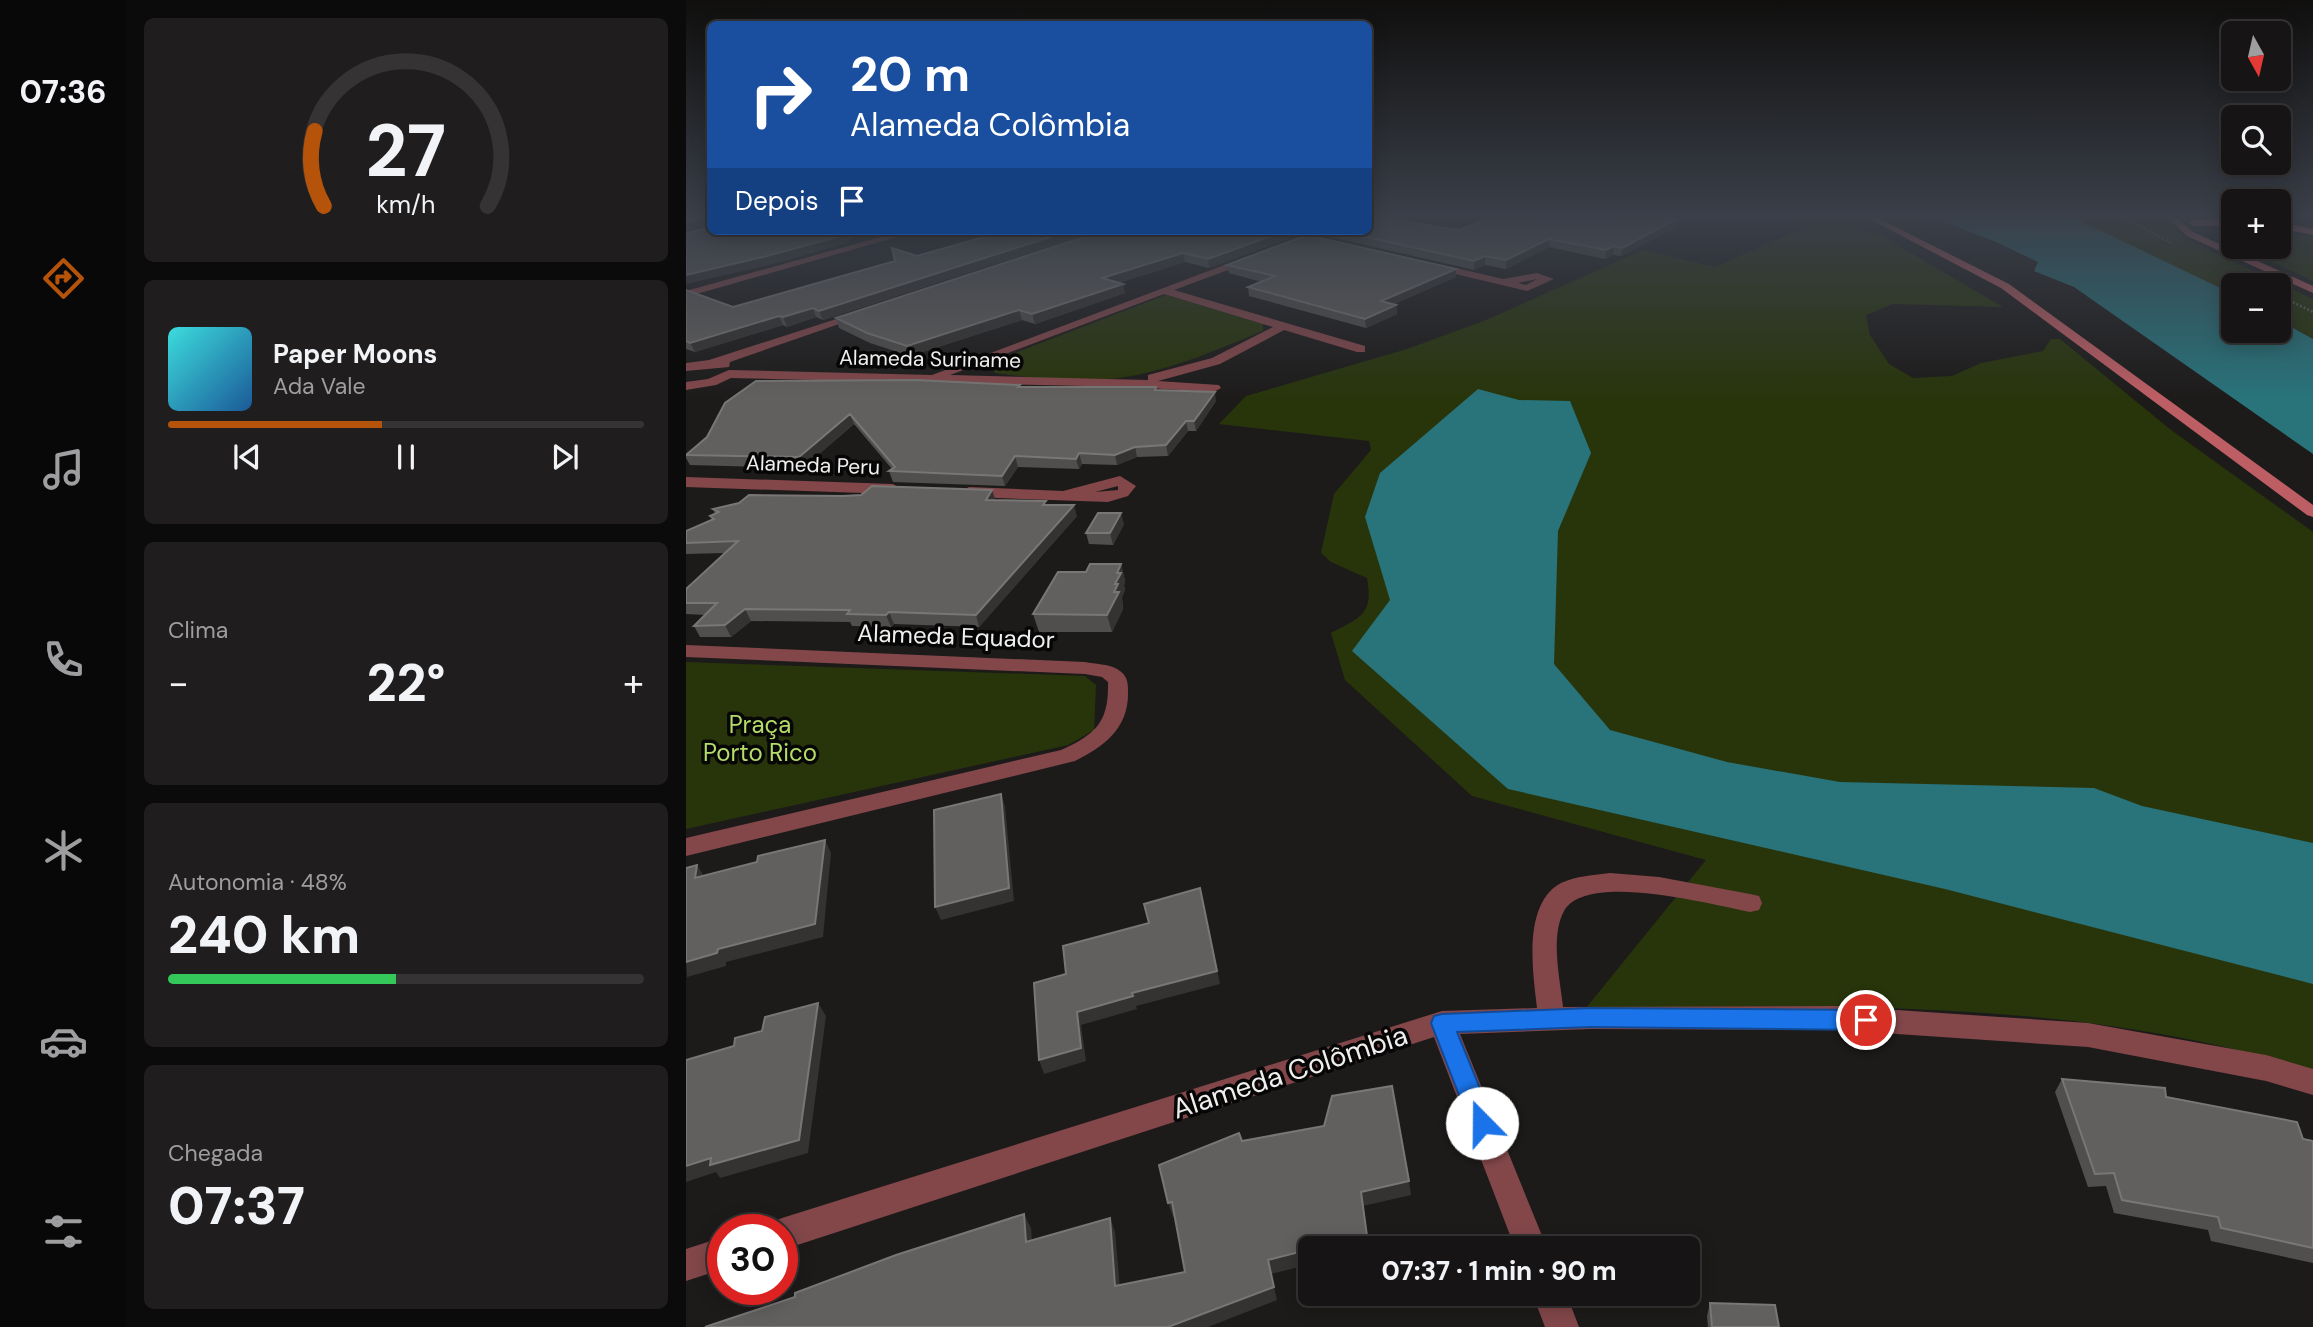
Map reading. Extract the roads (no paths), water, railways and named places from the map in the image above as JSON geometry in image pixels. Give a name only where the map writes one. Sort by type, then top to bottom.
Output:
[{"type":"main road","points":[[1985,276],[2005,286],[2313,512]]},
{"type":"main road","points":[[2283,276],[2313,290]]},
{"type":"street","points":[[686,294],[751,276]]},
{"type":"street","points":[[928,378],[1205,276]]},
{"type":"street","points":[[1478,276],[1504,282]]},
{"type":"street","points":[[1164,291],[1361,349]]},
{"type":"street","points":[[686,367],[713,363],[880,308]]},
{"type":"street","name":"Alameda Suriname","points":[[1131,383],[1216,361],[1281,327]]},
{"type":"street","name":"Alameda Suriname","points":[[729,373],[1131,383],[1214,388],[1199,376],[1216,361]]},
{"type":"street","points":[[686,386],[711,382],[729,373],[732,368],[729,365],[713,363]]},
{"type":"street","name":"Alameda Peru","points":[[686,482],[902,489]]},
{"type":"street","points":[[956,491],[1065,495]]},
{"type":"street","name":"Alameda Equador","points":[[686,651],[1071,667],[1108,672],[1118,680],[1120,695],[1112,726],[1088,747],[1067,756],[686,847]]},
{"type":"street","points":[[1551,1019],[1547,934],[1552,910],[1568,890],[1587,884],[1629,883],[1750,903]]},
{"type":"street","name":"Alameda Colômbia","points":[[798,1229],[1442,1023],[1551,1019],[1838,1018],[2088,1035],[2266,1068],[2313,1082]]},
{"type":"street","points":[[1442,1023],[1526,1236]]},
{"type":"street","points":[[686,1265],[707,1258]]},
{"type":"street","points":[[1554,1306],[1562,1327]]},
{"type":"water","points":[[2046,276],[2195,276],[2221,288],[2221,343],[2291,343],[2291,327],[2313,339],[2313,454],[2074,287]]},
{"type":"water","points":[[1478,389],[1519,400],[1570,401],[1591,453],[1558,531],[1554,664],[1610,730],[1727,762],[1840,782],[2094,788],[2142,806],[2313,843],[2313,984],[1945,889],[1508,789],[1352,651],[1390,600],[1365,517],[1380,473]]},
{"type":"park label","name":"Praça Porto Rico","points":[[760,738]]}]
